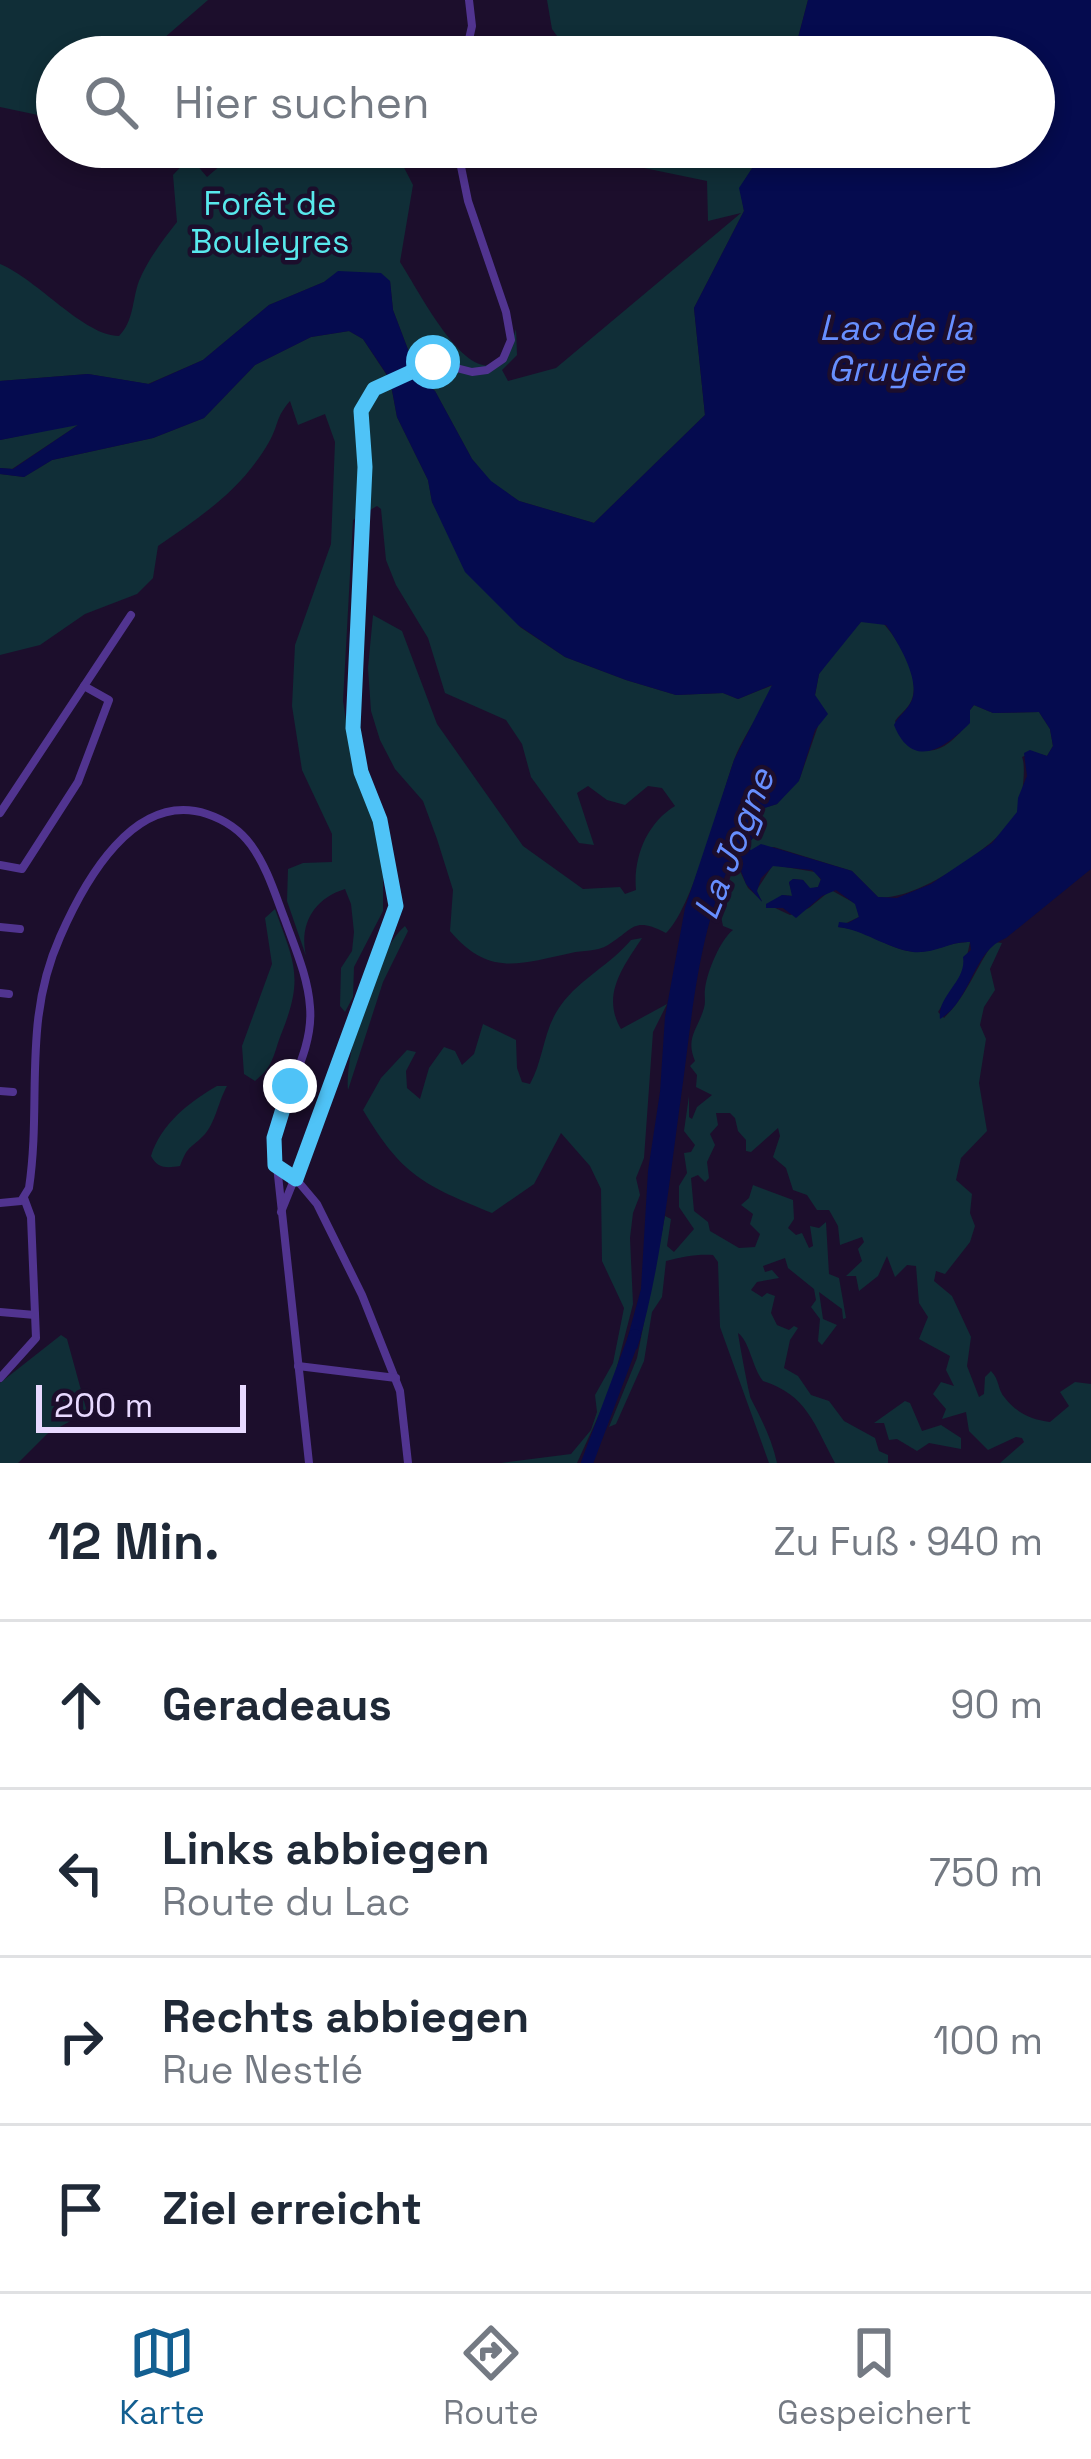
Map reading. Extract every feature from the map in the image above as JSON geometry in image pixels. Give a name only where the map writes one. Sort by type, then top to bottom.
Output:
[{"type":"street","points":[[469,0],[469,36]]},
{"type":"street","points":[[280,1212],[396,906],[380,820],[361,772],[353,728],[365,467],[360,416],[368,394],[377,387],[430,363],[472,372],[487,370],[503,359],[512,340],[461,168]]},
{"type":"street","points":[[0,813],[131,615]]},
{"type":"street","points":[[0,865],[22,869],[79,782],[109,700],[83,686]]},
{"type":"street","points":[[0,1203],[24,1198],[31,1180],[38,1006],[60,936],[126,833],[143,821],[174,811],[213,816],[249,842],[267,874],[305,978],[310,1028],[278,1120],[275,1165],[309,1463]]},
{"type":"street","points":[[0,927],[20,929]]},
{"type":"street","points":[[0,1091],[13,1092]]},
{"type":"street","points":[[275,1165],[296,1179],[325,1219],[362,1295],[396,1378],[408,1463]]},
{"type":"street","points":[[0,1378],[33,1344],[32,1217],[24,1198]]},
{"type":"street","points":[[0,1312],[35,1315]]},
{"type":"street","points":[[298,1366],[396,1378]]},
{"type":"green space","points":[[0,0],[208,0],[166,36],[36,36],[36,115],[0,107]]},
{"type":"green space","points":[[547,0],[808,0],[799,36],[557,36]]},
{"type":"green space","name":"Forêt de Bouleyres","points":[[180,168],[199,168],[207,177],[218,168],[404,168],[413,185],[400,262],[439,324],[472,360],[489,365],[504,356],[516,329],[517,355],[502,370],[508,381],[556,368],[741,213],[708,221],[707,181],[644,168],[753,168],[740,188],[744,211],[694,308],[705,415],[594,523],[519,501],[491,482],[472,459],[435,391],[418,376],[393,310],[390,281],[338,272],[269,305],[203,360],[148,384],[88,374],[0,381],[0,264],[91,327],[119,336],[143,273],[177,222],[173,175]]},
{"type":"green space","points":[[349,331],[363,339],[390,380],[397,417],[450,534],[520,627],[565,657],[676,695],[723,693],[738,699],[773,685],[738,750],[696,878],[666,933],[640,925],[599,949],[520,963],[492,961],[464,946],[450,931],[453,890],[437,839],[423,801],[395,769],[380,740],[371,711],[368,668],[373,615],[402,631],[437,724],[523,846],[583,889],[620,887],[625,894],[636,890],[644,842],[675,806],[662,788],[648,786],[625,805],[607,800],[588,786],[577,793],[594,845],[579,843],[531,777],[522,744],[506,720],[445,693],[428,638],[386,560],[381,509],[377,506],[353,520],[343,701],[353,765],[377,826],[383,911],[354,967],[353,997],[345,1012],[340,1006],[341,968],[352,951],[354,932],[345,889],[324,899],[311,915],[305,934],[306,956],[287,901],[288,869],[332,862],[332,834],[302,770],[292,706],[295,645],[331,544],[335,442],[325,414],[298,425],[290,401],[269,442],[234,488],[158,546],[153,578],[137,594],[85,614],[40,645],[0,655],[0,474],[24,477],[52,460],[153,438],[204,418],[255,365],[311,337]]},
{"type":"green space","points":[[81,423],[12,469],[0,468],[0,440]]},
{"type":"green space","points":[[861,622],[882,622],[908,661],[913,695],[895,721],[914,749],[939,749],[951,741],[969,723],[974,705],[993,713],[1039,712],[1050,729],[1053,746],[1047,756],[1033,752],[1022,757],[1019,808],[1003,832],[952,871],[894,896],[878,897],[852,871],[774,847],[744,848],[754,837],[758,810],[777,804],[800,778],[818,726],[819,674]]},
{"type":"green space","points":[[735,861],[748,888],[762,901],[756,891],[773,865],[815,872],[821,880],[818,887],[810,889],[803,880],[793,879],[789,883],[793,896],[782,895],[773,907],[790,915],[809,908],[831,890],[856,904],[859,917],[838,927],[912,952],[970,942],[964,970],[938,1012],[944,1018],[994,942],[1002,943],[990,969],[995,990],[980,1025],[986,1039],[979,1083],[987,1131],[961,1158],[956,1180],[972,1194],[970,1213],[975,1226],[970,1242],[945,1274],[936,1271],[934,1281],[952,1296],[971,1337],[967,1366],[979,1397],[991,1371],[1014,1408],[1050,1422],[1069,1406],[1060,1392],[1075,1382],[1091,1384],[1091,1463],[1000,1463],[1024,1442],[1022,1438],[988,1450],[969,1431],[966,1412],[942,1419],[946,1409],[933,1394],[941,1382],[954,1386],[946,1370],[950,1356],[919,1339],[928,1317],[919,1303],[916,1266],[907,1265],[895,1277],[887,1256],[878,1276],[859,1291],[856,1276],[846,1276],[862,1261],[858,1249],[862,1237],[840,1245],[838,1226],[829,1210],[817,1210],[807,1195],[793,1190],[786,1168],[773,1157],[778,1128],[751,1152],[746,1151],[746,1140],[730,1113],[716,1113],[718,1125],[710,1134],[715,1145],[707,1162],[709,1178],[705,1182],[698,1175],[691,1178],[694,1211],[708,1222],[710,1231],[739,1248],[755,1247],[760,1234],[750,1224],[753,1214],[741,1205],[753,1185],[793,1200],[794,1219],[788,1228],[796,1235],[802,1233],[809,1248],[813,1246],[810,1226],[819,1228],[826,1222],[829,1274],[839,1278],[846,1318],[842,1309],[819,1292],[823,1319],[837,1325],[822,1345],[818,1341],[820,1319],[811,1307],[816,1300],[814,1289],[788,1268],[785,1258],[763,1266],[779,1278],[757,1282],[751,1290],[762,1297],[767,1293],[775,1296],[771,1313],[777,1325],[798,1328],[784,1368],[798,1376],[811,1395],[829,1401],[844,1421],[875,1438],[879,1451],[888,1455],[888,1463],[835,1463],[800,1403],[763,1381],[738,1333],[751,1399],[777,1463],[769,1463],[720,1327],[718,1262],[713,1255],[666,1261],[662,1297],[652,1312],[644,1361],[616,1424],[609,1427],[637,1358],[665,1216],[671,1219],[667,1246],[674,1252],[694,1229],[679,1207],[679,1186],[687,1173],[684,1153],[695,1145],[684,1131],[689,1096],[692,1119],[697,1107],[712,1095],[696,1087],[697,1075],[690,1066],[695,1061],[692,1040],[704,1008],[711,965],[733,930],[723,926],[720,912]]},
{"type":"green space","points":[[275,909],[294,970],[293,997],[273,1059],[255,1081],[244,1074],[242,1046],[272,964],[265,918]]},
{"type":"green space","points":[[405,926],[408,931],[383,982],[348,1090],[351,1052],[364,1003],[383,957]]},
{"type":"green space","points":[[642,938],[617,982],[615,1017],[621,1029],[667,1004],[653,1032],[644,1158],[636,1178],[640,1195],[630,1238],[633,1304],[612,1386],[577,1463],[501,1463],[571,1454],[591,1430],[597,1412],[595,1395],[613,1363],[624,1308],[602,1261],[601,1189],[590,1166],[561,1133],[534,1184],[492,1213],[417,1176],[390,1150],[363,1110],[381,1078],[407,1050],[416,1052],[406,1071],[407,1088],[420,1099],[429,1068],[444,1047],[455,1051],[462,1065],[474,1054],[483,1024],[516,1040],[517,1068],[522,1082],[530,1084],[561,1005],[631,940]]},
{"type":"green space","points":[[217,1086],[227,1086],[205,1134],[180,1166],[157,1163],[151,1156],[169,1124]]},
{"type":"green space","points":[[61,1335],[67,1339],[87,1412],[47,1434],[18,1463],[0,1463],[0,1383]]},
{"type":"green space","points":[[905,1401],[922,1431],[941,1425],[961,1438],[961,1449],[929,1443],[917,1451],[897,1439],[889,1440],[884,1423],[874,1423]]},
{"type":"water","name":"Lac de la Gruyère","points":[[808,0],[1091,0],[1091,869],[995,944],[951,1011],[940,1019],[943,1003],[961,973],[963,957],[971,950],[970,942],[913,952],[838,927],[839,922],[859,917],[855,904],[836,890],[796,918],[783,908],[766,908],[766,904],[782,895],[792,896],[789,882],[793,879],[818,887],[821,879],[812,870],[773,866],[761,878],[757,891],[762,902],[746,884],[738,863],[730,864],[710,920],[697,979],[664,1224],[637,1349],[628,1346],[627,1340],[641,1289],[665,1017],[685,908],[734,760],[772,685],[738,699],[723,693],[676,695],[565,657],[518,625],[465,572],[397,417],[390,379],[363,339],[349,331],[311,337],[255,365],[204,418],[153,438],[52,460],[24,477],[0,474],[0,468],[13,469],[78,425],[0,440],[0,381],[88,374],[149,384],[203,360],[269,305],[324,282],[338,271],[381,273],[390,281],[393,310],[418,376],[435,391],[472,459],[491,481],[519,501],[594,523],[705,415],[694,308],[744,211],[739,188],[752,168],[1055,168],[1055,36],[799,36]],"holes":[[[861,622],[886,625],[902,651],[914,691],[894,725],[911,748],[930,751],[951,740],[970,723],[974,705],[993,713],[1039,712],[1050,729],[1053,746],[1047,756],[1030,750],[1024,753],[1027,776],[1017,812],[992,843],[931,884],[897,898],[878,897],[852,871],[761,844],[745,848],[756,834],[758,810],[777,804],[799,781],[815,730],[828,714],[815,695],[819,674]]]},
{"type":"waterway","name":"La Jogne","points":[[587,1463],[635,1335]]},
{"type":"route","points":[[290,1086],[274,1138],[275,1165],[296,1179],[396,906],[380,820],[361,772],[353,728],[365,467],[361,411],[374,389],[433,362]]}]
